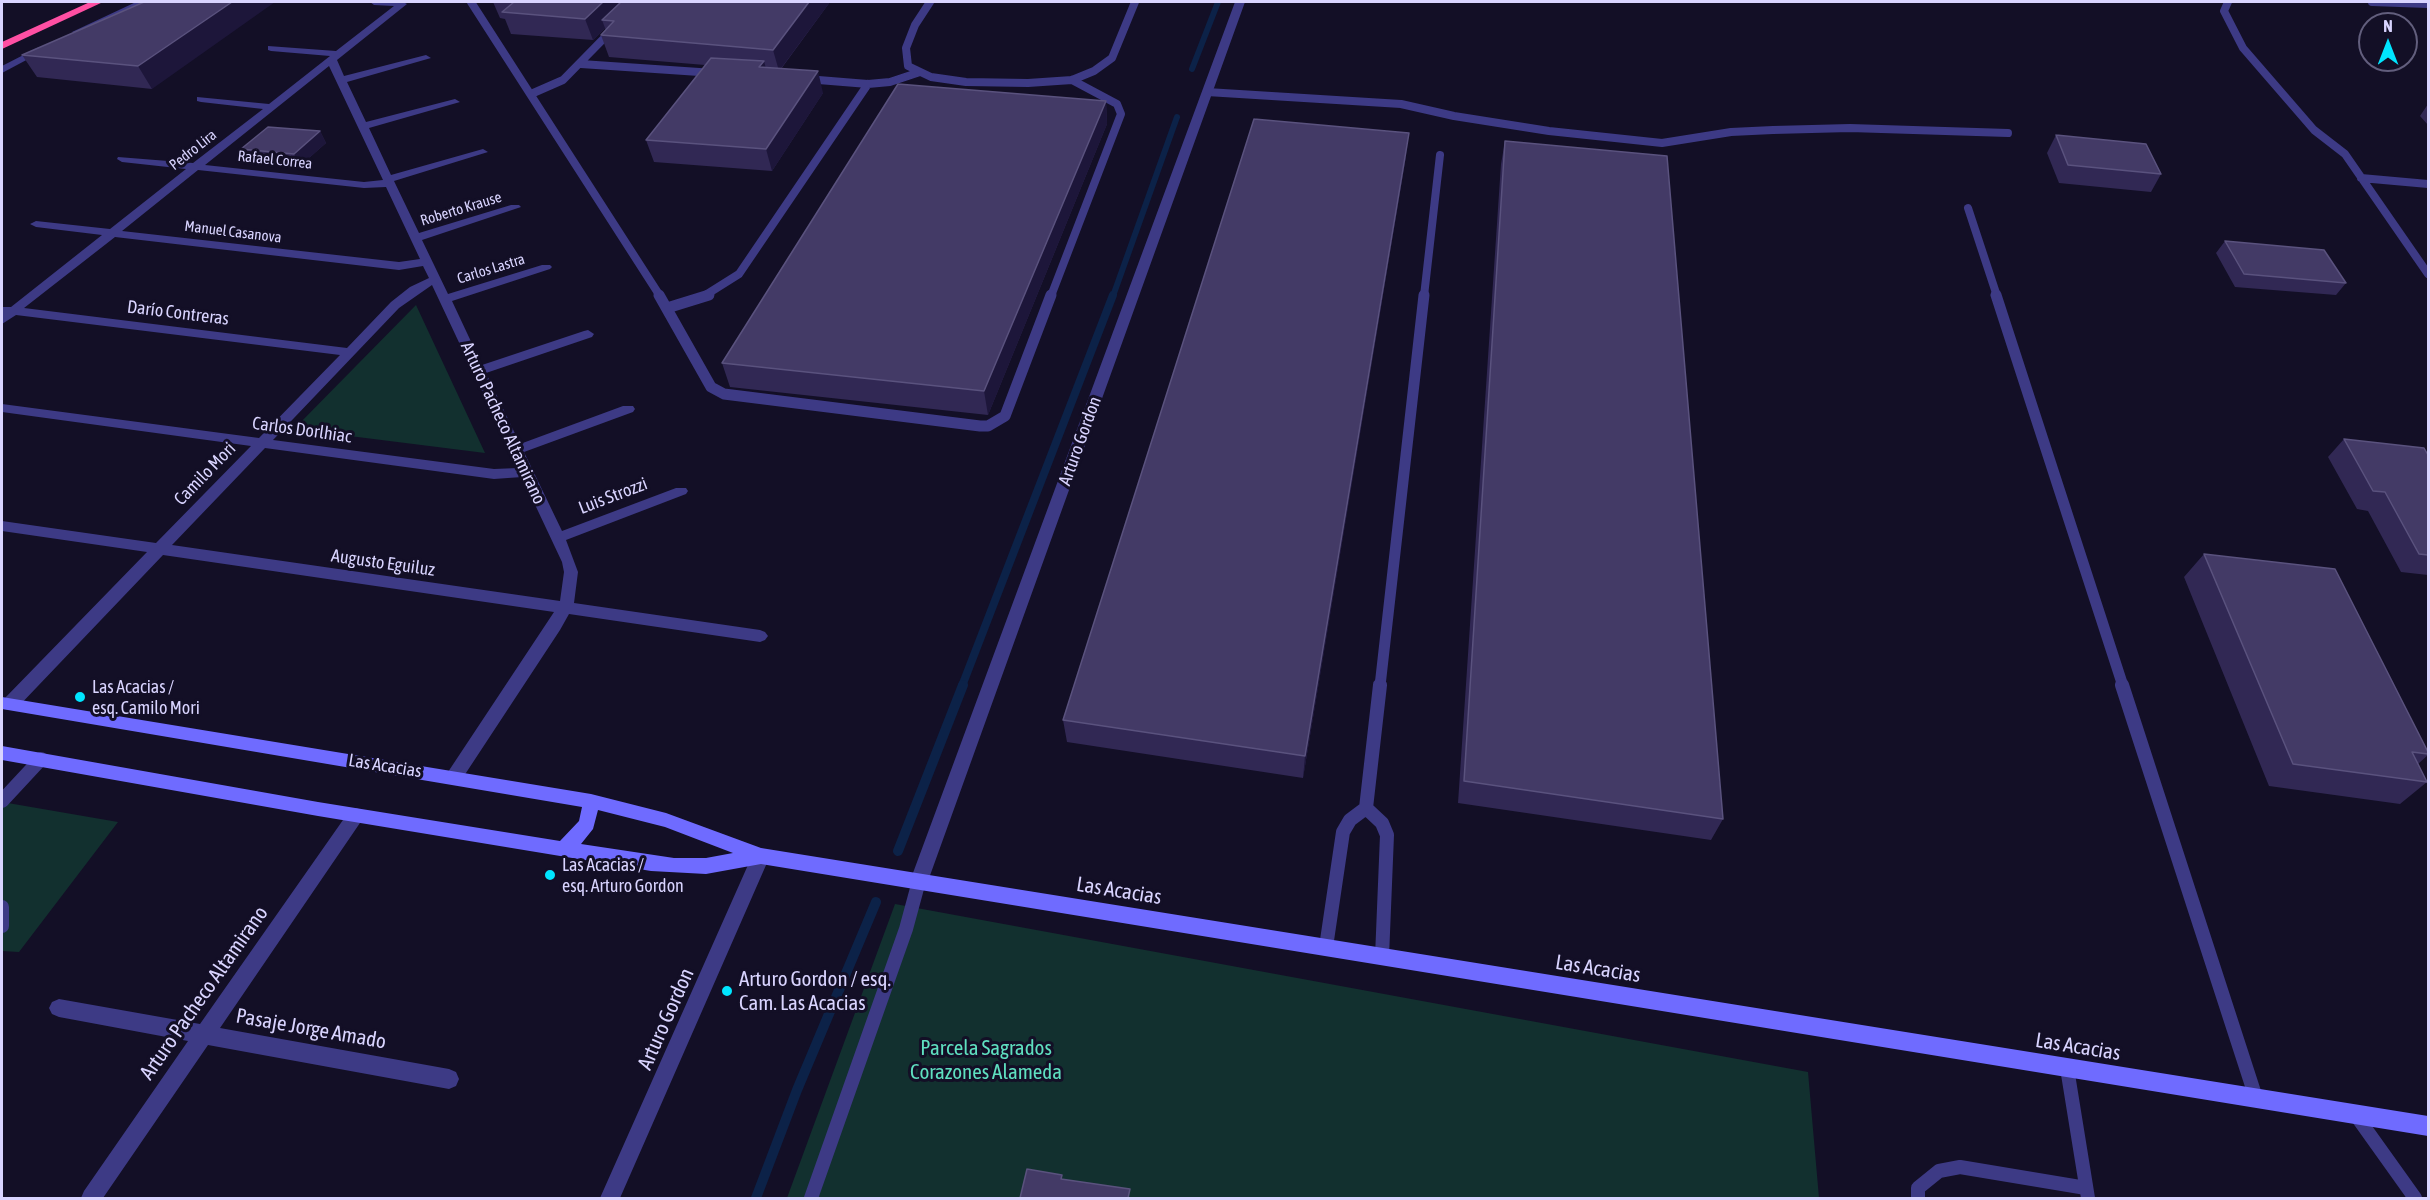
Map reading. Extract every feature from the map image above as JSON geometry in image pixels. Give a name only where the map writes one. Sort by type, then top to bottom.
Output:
[{"type":"highway","points":[[2,46],[98,2]]},
{"type":"highway","points":[[2,35],[47,12]]},
{"type":"main road","name":"Las Acacias","points":[[6,704],[591,801],[666,820],[761,856],[2428,1126]]},
{"type":"main road","name":"Las Acacias","points":[[2,753],[561,850],[674,866],[706,866],[761,856]]},
{"type":"main road","points":[[561,850],[572,842],[587,824],[591,801]]},
{"type":"street","name":"Pedro Lira","points":[[2,320],[7,310],[112,233],[402,4],[374,2]]},
{"type":"street","name":"Arturo Gordon","points":[[920,881],[1240,2]]},
{"type":"street","points":[[72,34],[139,3]]},
{"type":"street","points":[[2,70],[52,44]]},
{"type":"street","points":[[271,48],[334,57]]},
{"type":"street","name":"Arturo Pacheco Altamirano","points":[[334,57],[341,80],[558,538],[571,572],[570,590],[563,609],[507,699],[454,777]]},
{"type":"street","points":[[341,80],[426,58]]},
{"type":"street","points":[[201,99],[272,107]]},
{"type":"street","points":[[363,126],[455,102]]},
{"type":"street","name":"Rafael Correa","points":[[122,159],[364,185],[389,181],[483,152]]},
{"type":"street","name":"Roberto Krause","points":[[416,238],[515,207]]},
{"type":"street","name":"Manuel Casanova","points":[[36,224],[399,266],[427,262]]},
{"type":"street","name":"Carlos Lastra","points":[[444,299],[546,267]]},
{"type":"street","name":"Camilo Mori","points":[[6,704],[404,297],[435,279]]},
{"type":"street","name":"Darío Contreras","points":[[7,310],[350,352]]},
{"type":"street","points":[[478,371],[588,334]]},
{"type":"street","name":"Carlos Dorlhiac","points":[[2,408],[494,474],[526,472]]},
{"type":"street","points":[[516,450],[628,409]]},
{"type":"street","name":"Luis Strozzi","points":[[558,538],[681,491]]},
{"type":"street","name":"Augusto Eguiluz","points":[[2,526],[760,636]]},
{"type":"street","name":"Arturo Pacheco Altamirano","points":[[91,1198],[356,815]]},
{"type":"street","name":"Arturo Gordon","points":[[610,1198],[761,856]]},
{"type":"street","name":"Pasaje Jorge Amado","points":[[59,1008],[449,1079]]},
{"type":"lane","points":[[471,2],[667,308],[711,387],[724,394],[980,426],[997,423],[1005,416],[1121,114],[1117,104],[1072,80]]},
{"type":"lane","points":[[930,2],[915,25],[906,48],[908,66],[931,77],[966,82],[1028,83],[1072,80],[1094,71],[1112,58],[1135,2]]},
{"type":"lane","points":[[2228,2],[2224,11],[2243,48],[2314,130],[2345,154],[2428,274]]},
{"type":"lane","points":[[2372,2],[2428,4]]},
{"type":"lane","points":[[139,3],[154,7]]},
{"type":"lane","points":[[531,94],[563,80],[618,25]]},
{"type":"lane","points":[[581,64],[724,74]]},
{"type":"lane","points":[[796,79],[868,84],[890,82],[920,72]]},
{"type":"lane","points":[[667,308],[709,295],[739,274],[868,84]]},
{"type":"lane","points":[[1207,92],[1401,104],[1454,116],[1549,131],[1662,143],[1731,132],[1773,130],[1850,128],[2008,133]]},
{"type":"lane","points":[[1326,947],[1343,832],[1350,820],[1366,808],[1440,155]]},
{"type":"lane","points":[[2361,178],[2428,184]]},
{"type":"lane","points":[[1968,208],[2256,1098]]},
{"type":"lane","points":[[2,801],[41,759]]},
{"type":"lane","points":[[1366,808],[1382,823],[1387,835],[1382,957]]},
{"type":"lane","points":[[811,1198],[906,929],[920,881]]},
{"type":"lane","points":[[2,907],[2,926]]},
{"type":"lane","points":[[1918,1198],[1918,1188],[1938,1171],[1960,1167],[2087,1193],[2067,1068]]},
{"type":"lane","points":[[2355,1114],[2415,1198]]},
{"type":"green space","points":[[416,305],[485,453],[294,429]]},
{"type":"green space","points":[[2,802],[118,822],[19,952],[2,951]]},
{"type":"green space","name":"Parcela Sagrados Corazones Alameda","points":[[895,904],[1808,1072],[1819,1198],[787,1198]]},
{"type":"building","points":[[144,2],[232,2],[138,66],[22,55]]},
{"type":"building","points":[[514,2],[603,2],[585,19],[502,12]]},
{"type":"building","points":[[621,2],[809,2],[773,50],[601,35],[614,21],[602,20]]},
{"type":"building","points":[[711,58],[764,61],[759,67],[818,71],[766,149],[646,140]]},
{"type":"building","points":[[898,84],[1106,101],[984,391],[722,363]]},
{"type":"building","points":[[1254,119],[1409,133],[1305,756],[1063,720]]},
{"type":"building","points":[[268,127],[320,131],[294,154],[241,149]]},
{"type":"building","points":[[2056,135],[2146,144],[2161,174],[2068,165]]},
{"type":"building","points":[[1505,141],[1667,156],[1723,819],[1464,781]]},
{"type":"building","points":[[2225,241],[2324,250],[2346,283],[2244,274]]},
{"type":"building","points":[[2344,439],[2424,448],[2428,455],[2428,555],[2419,554],[2385,492],[2373,491]]},
{"type":"building","points":[[2204,554],[2335,569],[2428,752],[2428,754],[2412,752],[2427,782],[2293,764]]},
{"type":"building","points":[[1027,1169],[1062,1175],[1061,1179],[1130,1189],[1128,1198],[1020,1198]]},
{"type":"waterway","points":[[1192,69],[1218,2]]},
{"type":"waterway","points":[[1113,296],[1177,117]]},
{"type":"waterway","points":[[962,686],[1113,295]]},
{"type":"waterway","points":[[898,851],[963,685]]},
{"type":"waterway","points":[[756,1198],[797,1090],[876,902]]},
{"type":"place","name":"Las Acacias / esq. Camilo Mori","points":[[80,697]]},
{"type":"place","name":"Las Acacias / esq. Arturo Gordon","points":[[550,875]]},
{"type":"place","name":"Arturo Gordon / esq. Cam. Las Acacias","points":[[727,991]]}]
